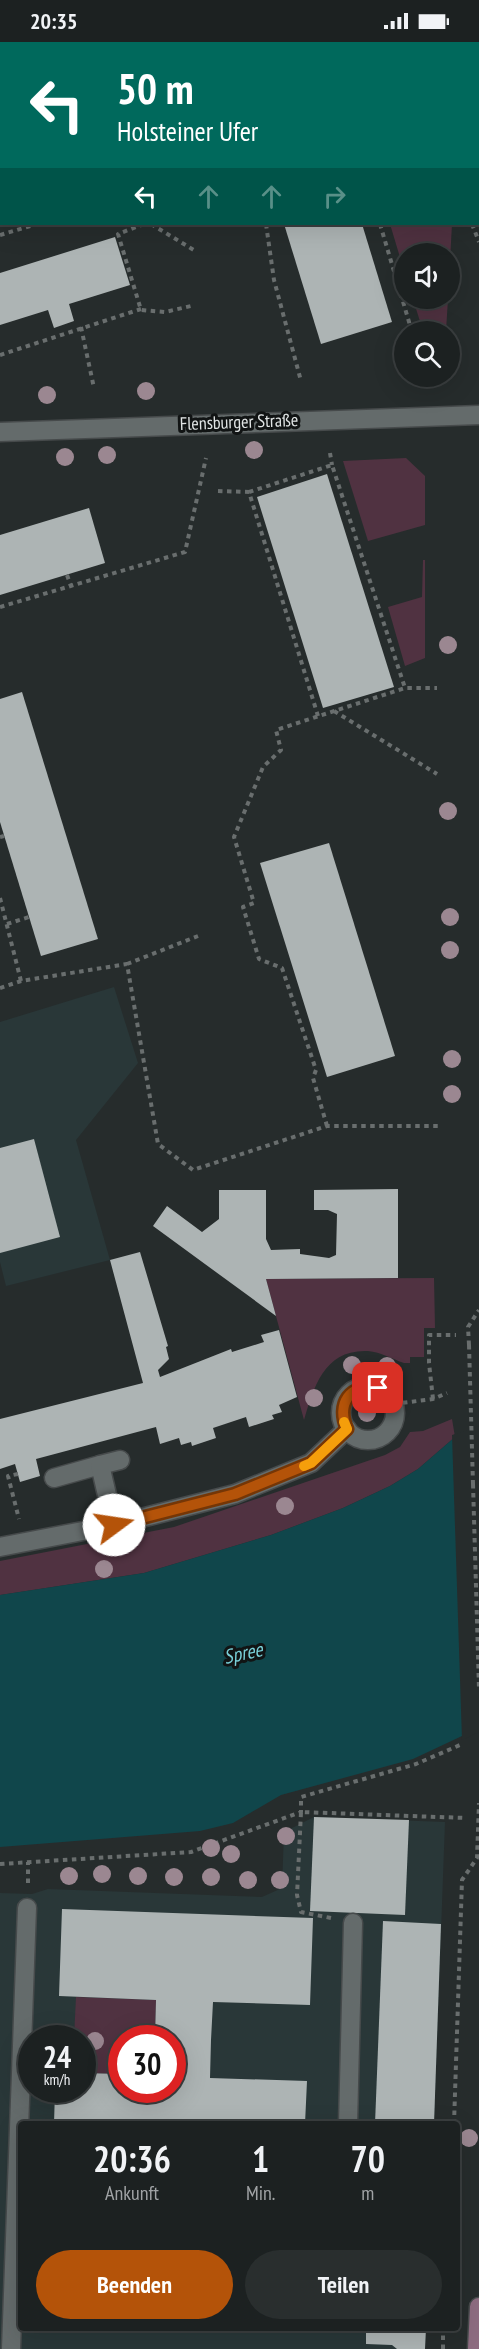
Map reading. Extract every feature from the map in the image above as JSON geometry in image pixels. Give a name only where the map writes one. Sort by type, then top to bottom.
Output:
[{"type":"main road","points":[[477,2349],[479,2307]]},
{"type":"street","name":"Flensburger Straße","points":[[0,432],[479,415]]},
{"type":"street","points":[[366,1386],[378,1388],[387,1394],[394,1404],[392,1425],[383,1435],[367,1439],[359,1438],[347,1429],[342,1419],[342,1407],[347,1397],[355,1389],[366,1386]]},
{"type":"street","points":[[0,1547],[114,1525],[235,1494],[311,1463],[347,1429]]},
{"type":"street","points":[[54,1478],[120,1460]]},
{"type":"street","points":[[100,1465],[114,1525]]},
{"type":"street","points":[[19,2121],[27,1908]]},
{"type":"street","points":[[348,2121],[353,1923]]},
{"type":"street","points":[[11,2349],[18,2156]]},
{"type":"path","points":[[0,235],[34,225]]},
{"type":"path","points":[[141,225],[118,234],[141,310],[165,312],[191,306]]},
{"type":"path","points":[[153,225],[197,252]]},
{"type":"path","points":[[266,225],[274,280],[301,381]]},
{"type":"path","points":[[380,225],[409,321]]},
{"type":"path","points":[[472,225],[479,242]]},
{"type":"path","points":[[0,355],[141,309]]},
{"type":"path","points":[[81,327],[94,388]]},
{"type":"path","points":[[330,453],[405,688]]},
{"type":"path","points":[[0,607],[185,552],[206,458]]},
{"type":"path","points":[[218,491],[249,492],[332,465]]},
{"type":"path","points":[[249,492],[318,716]]},
{"type":"path","points":[[67,575],[71,586]]},
{"type":"path","points":[[327,1126],[313,1078],[316,1070],[282,968],[259,959],[255,948],[243,907],[254,903],[234,837],[263,767],[281,750],[276,730],[405,688],[437,688]]},
{"type":"path","points":[[334,711],[437,774]]},
{"type":"path","points":[[0,898],[21,981]]},
{"type":"path","points":[[7,924],[29,917]]},
{"type":"path","points":[[0,988],[21,981],[127,964],[198,936]]},
{"type":"path","points":[[127,964],[158,1144],[193,1170],[327,1126],[438,1126]]},
{"type":"path","points":[[479,1310],[468,1327],[479,1689]]},
{"type":"path","points":[[433,1399],[429,1335],[456,1335]]},
{"type":"path","points":[[394,1404],[433,1399],[447,1393]]},
{"type":"path","points":[[18,1474],[9,1476],[25,1543]]},
{"type":"path","points":[[301,1912],[297,1895],[301,1797],[416,1764],[460,1745]]},
{"type":"path","points":[[454,2121],[462,1880],[477,1858],[479,1803]]},
{"type":"path","points":[[0,1864],[191,1852],[301,1812],[466,1818]]},
{"type":"path","points":[[443,2331],[443,2349]]},
{"type":"shaded area","points":[[390,225],[452,225],[451,243],[396,243]]},
{"type":"shaded area","points":[[416,309],[447,309],[447,321],[420,321]]},
{"type":"shaded area","points":[[406,458],[425,476],[425,525],[368,541],[343,461]]},
{"type":"shaded area","points":[[423,560],[425,560],[425,658],[405,666],[388,607],[422,597]]},
{"type":"shaded area","points":[[114,987],[138,1063],[76,1140],[110,1260],[6,1286],[0,1262],[0,1022]]},
{"type":"shaded area","points":[[434,1278],[435,1328],[424,1328],[424,1357],[410,1357],[410,1363],[404,1363],[368,1351],[341,1356],[323,1372],[304,1420],[266,1279]]},
{"type":"shaded area","points":[[452,1419],[455,1437],[418,1469],[390,1486],[343,1508],[271,1535],[144,1573],[0,1595],[0,1561],[174,1527],[385,1455],[400,1447],[410,1432],[423,1431]]},
{"type":"shaded area","points":[[314,1817],[445,1822],[434,2121],[18,2121],[18,2331],[426,2331],[425,2349],[0,2349],[0,1893],[32,1894],[48,1889],[262,1897],[282,1888],[284,1832]]},
{"type":"shaded area","points":[[76,1997],[156,2000],[155,2025],[108,2025],[108,2074],[96,2073],[96,2025],[75,2025]]},
{"type":"water","name":"Spree","points":[[455,1437],[479,1728],[413,1759],[281,1795],[233,1823],[200,1831],[0,1847],[0,1595],[144,1573],[271,1535],[343,1508],[390,1486],[418,1469]]},
{"type":"pier","points":[[479,1426],[479,1732],[462,1740],[452,1435]]},
{"type":"building","points":[[284,225],[362,225],[392,322],[321,344]]},
{"type":"building","points":[[115,237],[130,285],[69,304],[74,321],[54,328],[48,310],[0,325],[0,273]]},
{"type":"building","points":[[327,474],[394,687],[323,708],[257,497]]},
{"type":"building","points":[[89,508],[105,563],[0,595],[0,535]]},
{"type":"building","points":[[22,692],[98,939],[41,956],[0,822],[0,699]]},
{"type":"building","points":[[329,843],[395,1056],[327,1077],[260,863]]},
{"type":"building","points":[[34,1139],[60,1237],[0,1253],[0,1148]]},
{"type":"building","points":[[398,1189],[398,1278],[266,1279],[276,1316],[153,1226],[167,1206],[202,1232],[219,1219],[219,1190],[266,1190],[266,1239],[271,1250],[300,1249],[300,1254],[329,1258],[336,1255],[337,1214],[328,1210],[314,1210],[314,1190]]},
{"type":"building","points":[[140,1252],[168,1346],[166,1347],[169,1359],[158,1370],[160,1377],[231,1349],[232,1352],[264,1342],[261,1335],[279,1330],[297,1397],[279,1405],[282,1412],[272,1415],[274,1419],[249,1427],[246,1417],[213,1428],[216,1438],[192,1446],[191,1442],[181,1445],[179,1438],[160,1444],[156,1427],[36,1459],[40,1476],[20,1482],[15,1464],[0,1469],[0,1419],[143,1383],[110,1260]]},
{"type":"building","points":[[314,1817],[409,1820],[405,1915],[310,1911]]},
{"type":"building","points":[[62,1909],[313,1918],[310,2005],[213,2002],[211,2040],[210,2078],[307,2081],[305,2121],[54,2121],[55,2103],[96,2103],[96,2073],[108,2074],[108,2103],[186,2103],[186,2025],[155,2025],[156,2000],[59,1996]]},
{"type":"building","points":[[383,1921],[441,1924],[434,2121],[375,2121]]},
{"type":"building","points":[[366,2331],[426,2331],[425,2349],[397,2349],[392,2345],[366,2344]]},
{"type":"slow traffic","points":[[304,1466],[311,1463],[347,1429],[344,1422]]},
{"type":"route","points":[[114,1525],[235,1494],[311,1463],[347,1429],[342,1419],[342,1407],[347,1397],[355,1389],[366,1386],[378,1388]]}]
